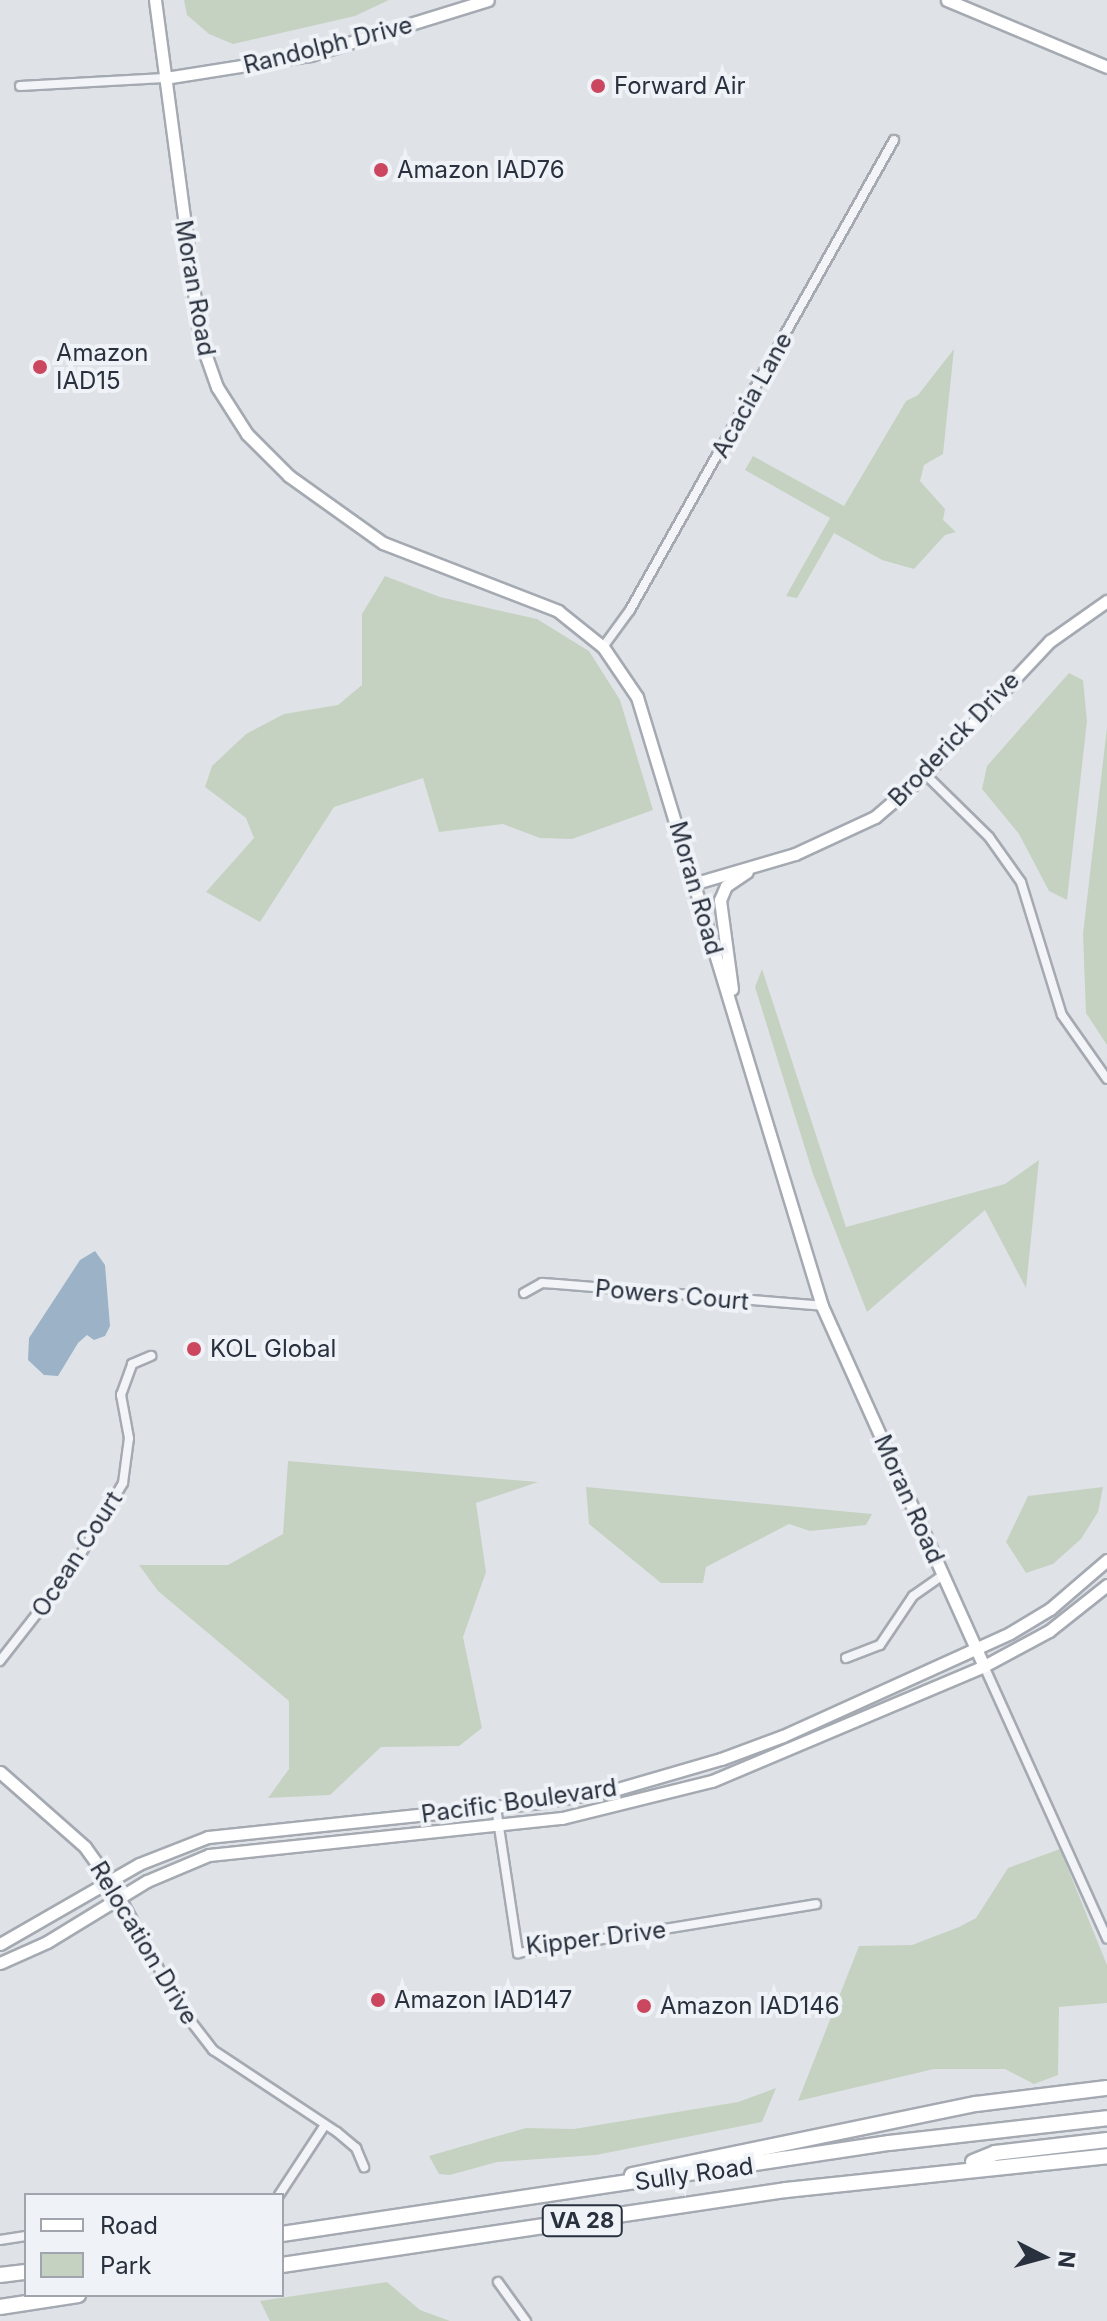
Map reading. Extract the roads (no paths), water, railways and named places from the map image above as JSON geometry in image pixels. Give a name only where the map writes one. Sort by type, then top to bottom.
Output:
[{"type":"highway","points":[[534,2196],[963,2106],[1107,2088]]},
{"type":"highway","name":"Sully Road","points":[[284,2234],[1006,2127],[1107,2118]]},
{"type":"highway","points":[[957,2168],[995,2153],[1107,2140]]},
{"type":"highway","name":"Sully Road","points":[[284,2265],[957,2168],[1107,2156]]},
{"type":"highway","points":[[0,2275],[24,2272]]},
{"type":"highway","points":[[0,2307],[65,2297]]},
{"type":"street","name":"Moran Road","points":[[155,0],[200,339],[217,387],[247,434],[289,476],[369,534],[442,569],[537,600],[603,647],[623,672],[649,725],[738,1033],[822,1306],[1107,1939]]},
{"type":"street","name":"Randolph Drive","points":[[165,78],[310,55],[488,0]]},
{"type":"street","points":[[947,0],[1107,67]]},
{"type":"street","points":[[20,86],[165,78]]},
{"type":"street","name":"Acacia Lane","points":[[603,647],[630,610],[894,140]]},
{"type":"street","name":"Broderick Drive","points":[[696,883],[755,866],[851,831],[898,801],[1042,649],[1107,601]]},
{"type":"street","points":[[925,774],[989,837],[1016,873],[1035,913],[1062,1015],[1107,1079]]},
{"type":"street","points":[[738,1033],[720,900],[726,886],[755,866]]},
{"type":"street","name":"Powers Court","points":[[524,1293],[542,1283],[822,1306]]},
{"type":"street","name":"Ocean Court","points":[[0,1661],[72,1569],[123,1483],[129,1438],[121,1395],[132,1364],[151,1356]]},
{"type":"street","name":"Pacific Boulevard","points":[[0,1944],[167,1851],[208,1837],[496,1807],[600,1792],[696,1767],[783,1736],[977,1648],[1050,1609],[1107,1560]]},
{"type":"street","points":[[846,1658],[880,1645],[913,1596],[943,1575]]},
{"type":"street","name":"Pacific Boulevard","points":[[0,1963],[47,1942],[120,1896],[184,1863],[230,1851],[498,1826],[608,1809],[712,1781],[984,1666],[1049,1631],[1107,1585]]},
{"type":"street","name":"Relocation Drive","points":[[0,1772],[85,1847],[120,1896],[179,2006],[213,2050],[356,2148],[364,2167]]},
{"type":"street","name":"Kipper Drive","points":[[496,1807],[518,1953],[816,1904]]},
{"type":"street","points":[[1097,1916],[1107,1911]]},
{"type":"street","points":[[280,2193],[325,2125]]},
{"type":"street","points":[[0,2240],[24,2236]]},
{"type":"street","points":[[498,2282],[526,2321]]},
{"type":"water","points":[[95,1251],[105,1265],[110,1326],[105,1336],[94,1340],[87,1335],[78,1343],[58,1376],[44,1375],[28,1360],[29,1338],[80,1260]]},
{"type":"place","name":"Forward Air","points":[[598,86]]},
{"type":"place","name":"Amazon IAD76","points":[[381,170]]},
{"type":"place","name":"Amazon IAD15","points":[[40,367]]},
{"type":"place","name":"KOL Global","points":[[194,1349]]},
{"type":"place","name":"Amazon IAD147","points":[[378,2000]]},
{"type":"place","name":"Amazon IAD146","points":[[644,2006]]}]
